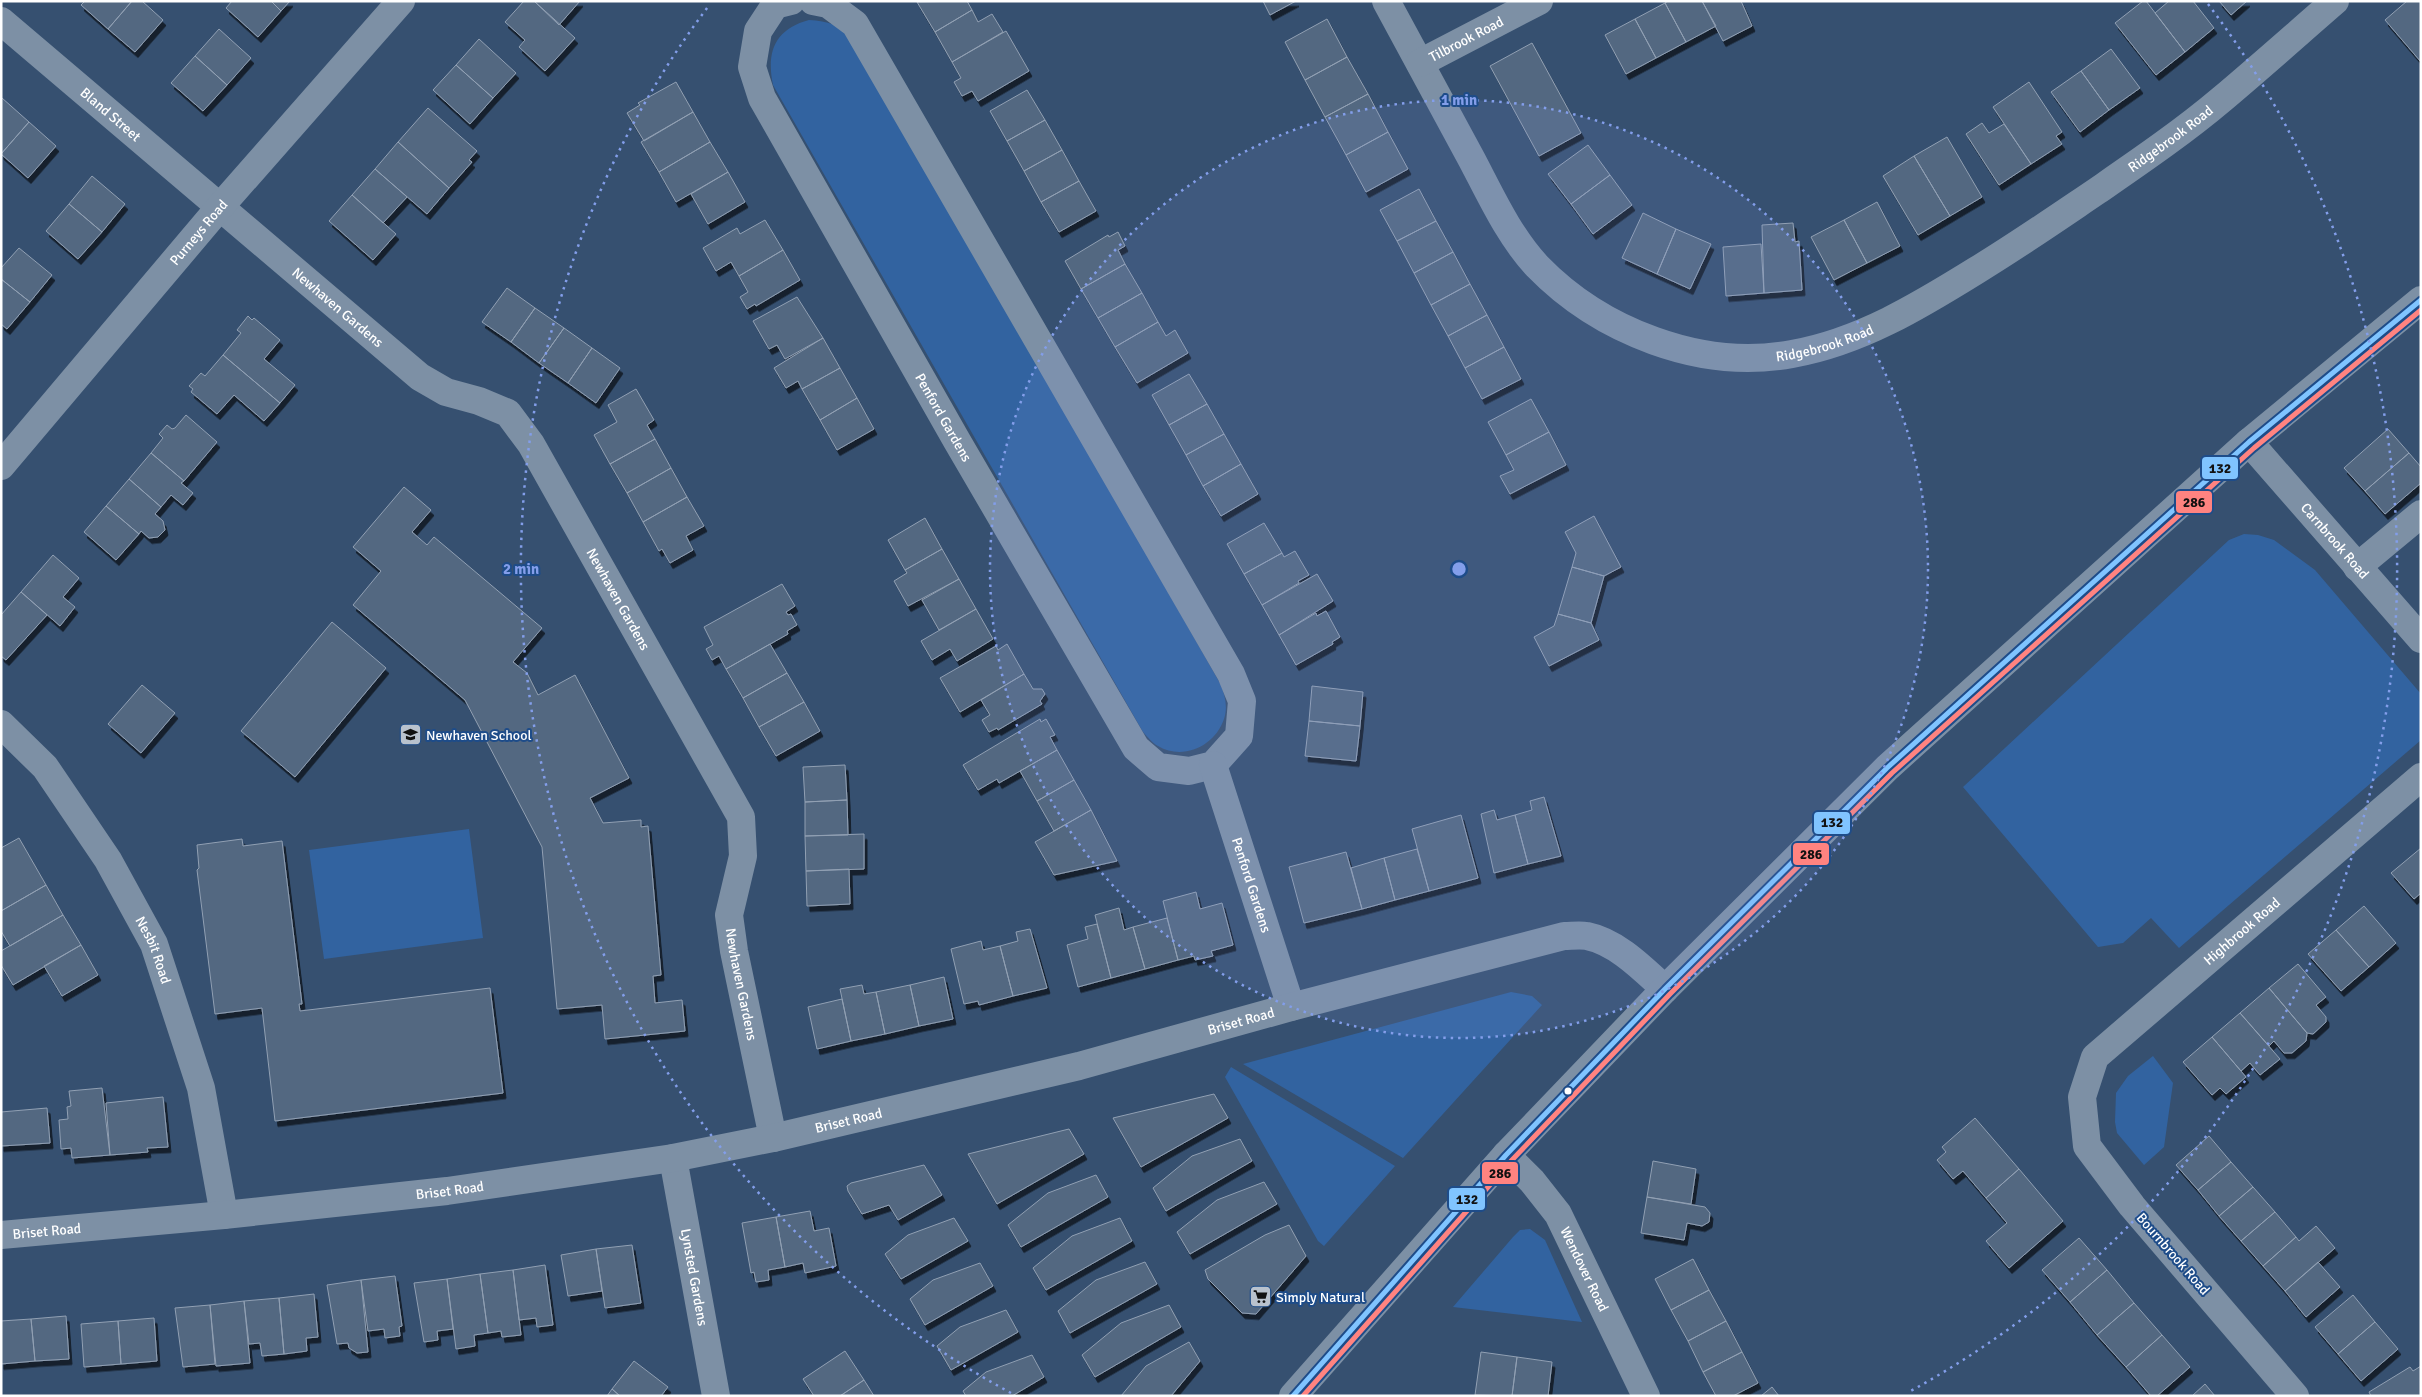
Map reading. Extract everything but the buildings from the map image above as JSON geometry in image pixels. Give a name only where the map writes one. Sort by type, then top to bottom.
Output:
[{"type":"street","name":"Purneys Road","points":[[1,466],[218,208],[402,1]]},
{"type":"street","points":[[813,1],[828,4],[855,24],[1231,674],[1242,701],[1239,736],[1213,764]]},
{"type":"street","name":"Ridgebrook Road","points":[[1386,1],[1510,229],[1535,264],[1565,292],[1594,312],[1629,331],[1667,345],[1711,354],[1752,358],[1790,355],[1831,346],[1876,328],[1936,296],[2014,248],[2139,162],[2220,101],[2335,1]]},
{"type":"street","name":"Tilbrook Road","points":[[1420,63],[1539,1]]},
{"type":"street","name":"Penford Gardens","points":[[779,3],[758,32],[752,67],[762,98],[957,441],[1136,748],[1158,767],[1189,771],[1213,764],[1291,1007]]},
{"type":"street","name":"Bland Street","points":[[1,22],[218,208]]},
{"type":"street","name":"Newhaven Gardens","points":[[218,208],[420,377],[446,392],[479,401],[508,414],[531,444],[741,817],[743,856],[729,914],[734,951],[773,1138]]},
{"type":"street","points":[[1294,1396],[1506,1155],[1665,989],[1887,768],[2250,442],[2421,300]]},
{"type":"street","name":"Carnbrook Road","points":[[2250,442],[2357,567],[2421,638]]},
{"type":"street","points":[[2357,567],[2421,514]]},
{"type":"street","name":"Nesbit Road","points":[[1,724],[45,768],[108,860],[154,944],[201,1088],[224,1215]]},
{"type":"street","name":"Highbrook Road","points":[[2082,1097],[2095,1056],[2421,777]]},
{"type":"street","name":"Briset Road","points":[[1,1235],[224,1215],[447,1191],[673,1158],[773,1138],[1079,1066],[1291,1007],[1564,936],[1588,936],[1608,943],[1638,964],[1665,989]]},
{"type":"street","name":"Bournbrook Road","points":[[2082,1097],[2087,1146],[2132,1206],[2295,1396]]},
{"type":"street","name":"Wendover Road","points":[[1506,1155],[1532,1181],[1558,1214],[1646,1396]]},
{"type":"street","name":"Lynsted Gardens","points":[[673,1158],[716,1396]]},
{"type":"shaded area","points":[[809,20],[833,24],[853,38],[1221,685],[1226,702],[1224,719],[1220,729],[1213,737],[1197,748],[1178,752],[1168,750],[1156,745],[1143,732],[773,85],[771,62],[772,52],[776,44],[788,29]]},
{"type":"shaded area","points":[[2244,534],[2258,535],[2274,540],[2315,570],[2421,694],[2421,740],[2179,948],[2151,918],[2123,943],[2098,947],[1963,787],[2229,540]]},
{"type":"shaded area","points":[[469,829],[483,938],[324,959],[309,850]]},
{"type":"shaded area","points":[[1511,992],[1532,996],[1542,1005],[1403,1158],[1243,1064]]},
{"type":"shaded area","points":[[2153,1056],[2173,1083],[2164,1147],[2144,1165],[2117,1133],[2115,1122],[2116,1093],[2128,1076]]},
{"type":"shaded area","points":[[1231,1067],[1395,1166],[1324,1246],[1318,1241],[1225,1077]]},
{"type":"shaded area","points":[[1530,1229],[1545,1240],[1582,1322],[1453,1307],[1513,1237],[1520,1230]]},
{"type":"transit line","name":"132","points":[[1293,1396],[1506,1155],[1665,989],[1887,768],[2249,442],[2421,300]]},
{"type":"transit line","name":"286","points":[[1303,1396],[1512,1160],[1670,994],[1892,773],[2254,448],[2421,310]]},
{"type":"place","name":"Newhaven School","points":[[410,735]]},
{"type":"place","name":"Simply Natural","points":[[1260,1297]]}]
